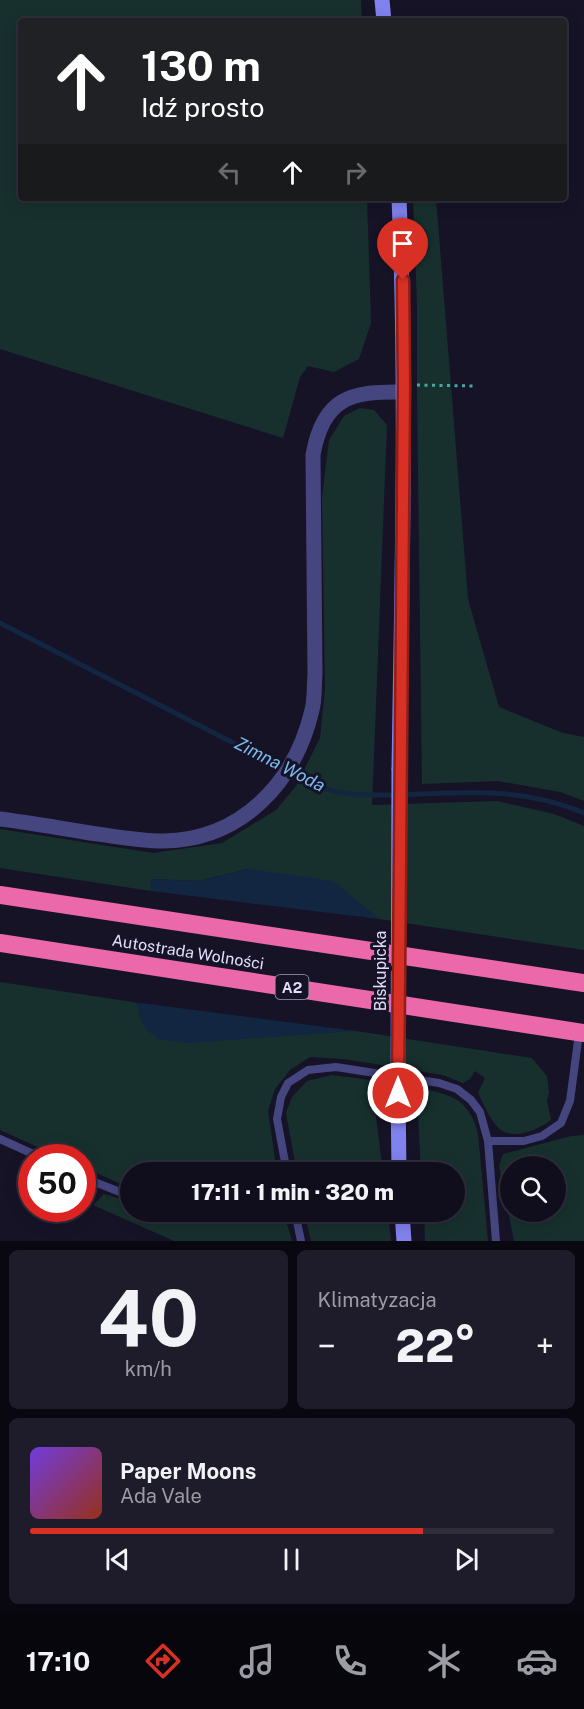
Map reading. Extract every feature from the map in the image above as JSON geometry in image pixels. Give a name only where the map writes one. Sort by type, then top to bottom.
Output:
[{"type":"highway","name":"Autostrada Wolności","points":[[0,895],[584,983]]},
{"type":"highway","name":"Autostrada Wolności","points":[[0,943],[582,1032]]},
{"type":"main road","points":[[382,0],[384,18]]},
{"type":"main road","name":"Biskupicka","points":[[399,201],[403,280],[403,389],[399,769],[399,1162]]},
{"type":"main road","points":[[403,1222],[404,1241]]},
{"type":"street","points":[[0,819],[164,841],[186,839],[233,823],[270,795],[289,770],[302,743],[313,708],[315,674],[313,455],[316,436],[324,420],[343,400],[362,393],[403,389]]},
{"type":"lane","points":[[488,1141],[524,1141],[542,1136],[561,1123],[570,1101],[582,1032]]},
{"type":"lane","points":[[285,1162],[278,1119],[281,1097],[288,1083],[308,1070],[336,1067],[439,1083],[457,1089],[471,1100],[480,1112],[488,1141],[496,1241]]},
{"type":"lane","points":[[0,1138],[18,1147]]},
{"type":"lane","points":[[96,1183],[120,1192]]},
{"type":"lane","points":[[297,1222],[301,1241]]},
{"type":"path","points":[[403,389],[473,386]]},
{"type":"green space","points":[[0,0],[361,0],[362,18],[18,18],[18,201],[367,201],[371,323],[359,359],[334,372],[308,366],[300,377],[283,438],[0,349]]},
{"type":"green space","points":[[413,201],[436,201],[468,599],[499,707],[563,733],[584,737],[584,801],[560,792],[498,781],[422,784],[417,304]]},
{"type":"green space","points":[[360,408],[374,410],[387,425],[372,805],[497,801],[554,814],[584,826],[584,950],[379,919],[358,903],[248,869],[199,881],[151,879],[151,891],[0,868],[0,829],[153,853],[222,843],[276,810],[296,786],[320,738],[325,689],[322,497],[329,440],[344,416]]},
{"type":"green space","points":[[0,982],[133,1002],[138,1005],[140,1018],[356,1031],[532,1058],[547,1076],[549,1092],[547,1101],[551,1120],[534,1130],[520,1134],[501,1130],[491,1118],[478,1093],[485,1078],[475,1071],[470,1079],[463,1083],[443,1075],[344,1059],[310,1057],[290,1070],[275,1089],[268,1111],[275,1162],[120,1162],[120,1184],[96,1173],[96,1144],[31,1144],[0,1130]]},
{"type":"green space","points":[[332,1075],[379,1081],[436,1092],[450,1096],[464,1105],[472,1116],[478,1134],[488,1241],[425,1241],[424,1222],[465,1222],[465,1162],[420,1162],[417,1096],[375,1090],[373,1093],[382,1162],[295,1162],[286,1113],[292,1097],[307,1081]]},
{"type":"green space","points":[[584,1135],[584,1241],[514,1241],[510,1222],[566,1222],[566,1156],[502,1156],[571,1136]]},
{"type":"green space","points":[[104,1194],[120,1199],[120,1217],[96,1206],[96,1202]]},
{"type":"green space","points":[[131,1222],[285,1222],[292,1241],[174,1241]]},
{"type":"green space","points":[[306,1222],[389,1222],[391,1241],[311,1241]]},
{"type":"water","points":[[248,869],[333,881],[379,919],[151,891],[150,879],[199,881]]},
{"type":"water","points":[[133,1002],[356,1031],[187,1043],[158,1039],[146,1029],[140,1018],[138,1005]]},
{"type":"waterway","name":"Zimna Woda","points":[[0,623],[319,787],[344,793],[369,795],[503,794],[543,800],[584,813]]},
{"type":"route","points":[[398,1093],[403,280]]}]
